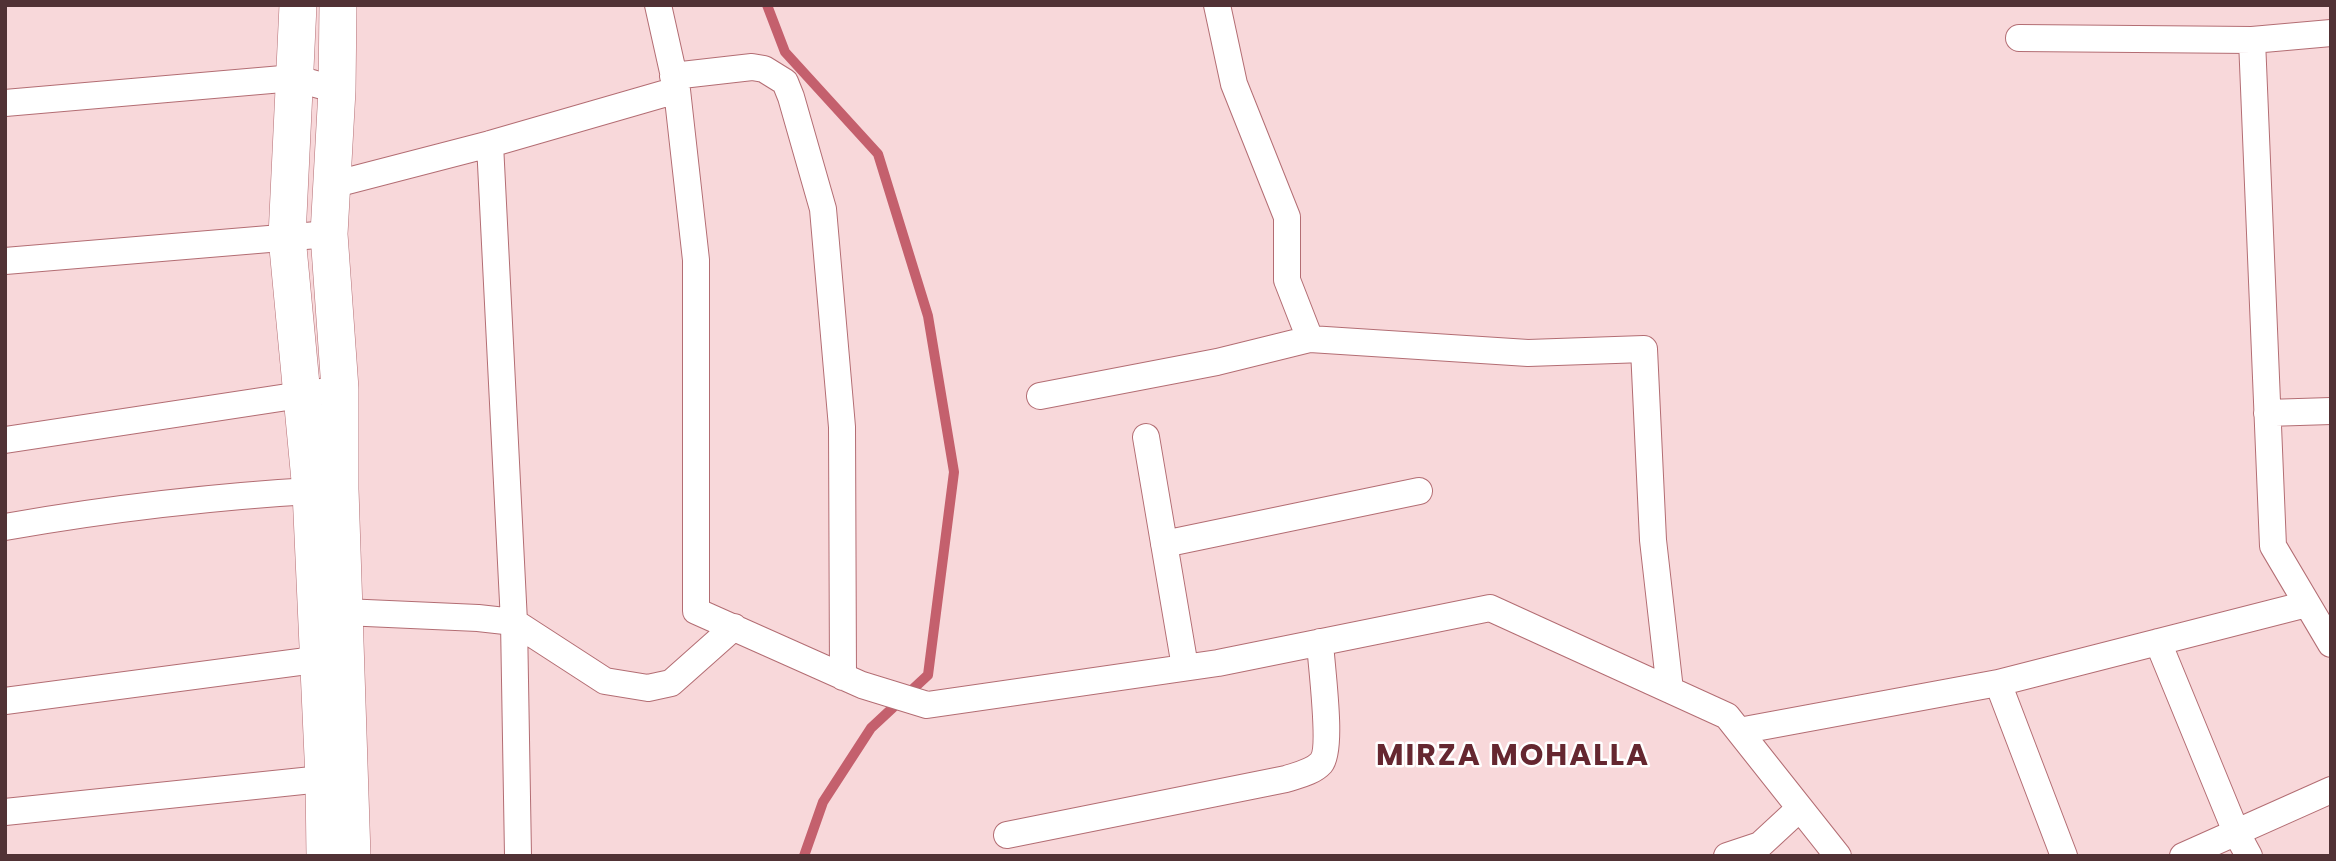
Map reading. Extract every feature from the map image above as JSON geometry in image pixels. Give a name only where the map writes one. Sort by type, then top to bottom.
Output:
[{"type":"main road","points":[[298,5],[288,237],[303,395],[326,490],[344,612],[332,658]]},
{"type":"main road","points":[[338,5],[337,90],[329,234],[340,389],[326,490],[337,778],[352,856]]},
{"type":"main road","points":[[324,856],[337,778]]},
{"type":"street","points":[[658,5],[675,83],[696,260],[696,611],[853,681],[927,705],[1218,663],[1490,608],[1727,716],[1838,856]]},
{"type":"street","points":[[1217,5],[1234,84],[1287,217],[1287,280],[1310,339]]},
{"type":"street","points":[[2019,38],[2252,40],[2331,33]]},
{"type":"street","points":[[2252,40],[2273,546],[2331,644]]},
{"type":"street","points":[[332,185],[490,144],[675,83],[752,66],[764,69],[785,82],[823,209],[842,427],[853,681]]},
{"type":"street","points":[[5,103],[293,78],[337,90]]},
{"type":"street","points":[[490,144],[514,622],[519,856]]},
{"type":"street","points":[[5,261],[329,234]]},
{"type":"street","points":[[1040,397],[1217,362],[1310,339],[1528,353],[1644,349],[1653,540],[1670,690]]},
{"type":"street","points":[[5,440],[340,389]]},
{"type":"street","points":[[2267,413],[2331,411]]},
{"type":"street","points":[[1146,437],[1185,667]]},
{"type":"street","points":[[5,527],[104,509],[216,496],[326,490]]},
{"type":"street","points":[[1164,544],[1419,491]]},
{"type":"street","points":[[1739,732],[1998,683],[2307,604]]},
{"type":"street","points":[[344,612],[514,622],[605,681],[648,688],[671,683],[734,627]]},
{"type":"street","points":[[1007,835],[1286,779],[1309,771],[1320,764],[1326,747],[1320,642]]},
{"type":"street","points":[[2158,642],[2236,832],[2249,856]]},
{"type":"street","points":[[5,701],[332,658]]},
{"type":"street","points":[[1998,683],[2064,856]]},
{"type":"street","points":[[5,812],[337,778]]},
{"type":"street","points":[[2183,856],[2331,790]]},
{"type":"street","points":[[1727,856],[1760,845],[1800,808]]},
{"type":"waterway","points":[[767,5],[785,52],[878,154],[928,316],[954,472],[928,675],[871,728],[823,802],[804,856]]},
{"type":"district","name":"MIRZA MOHALLA","points":[[1513,757]]}]
